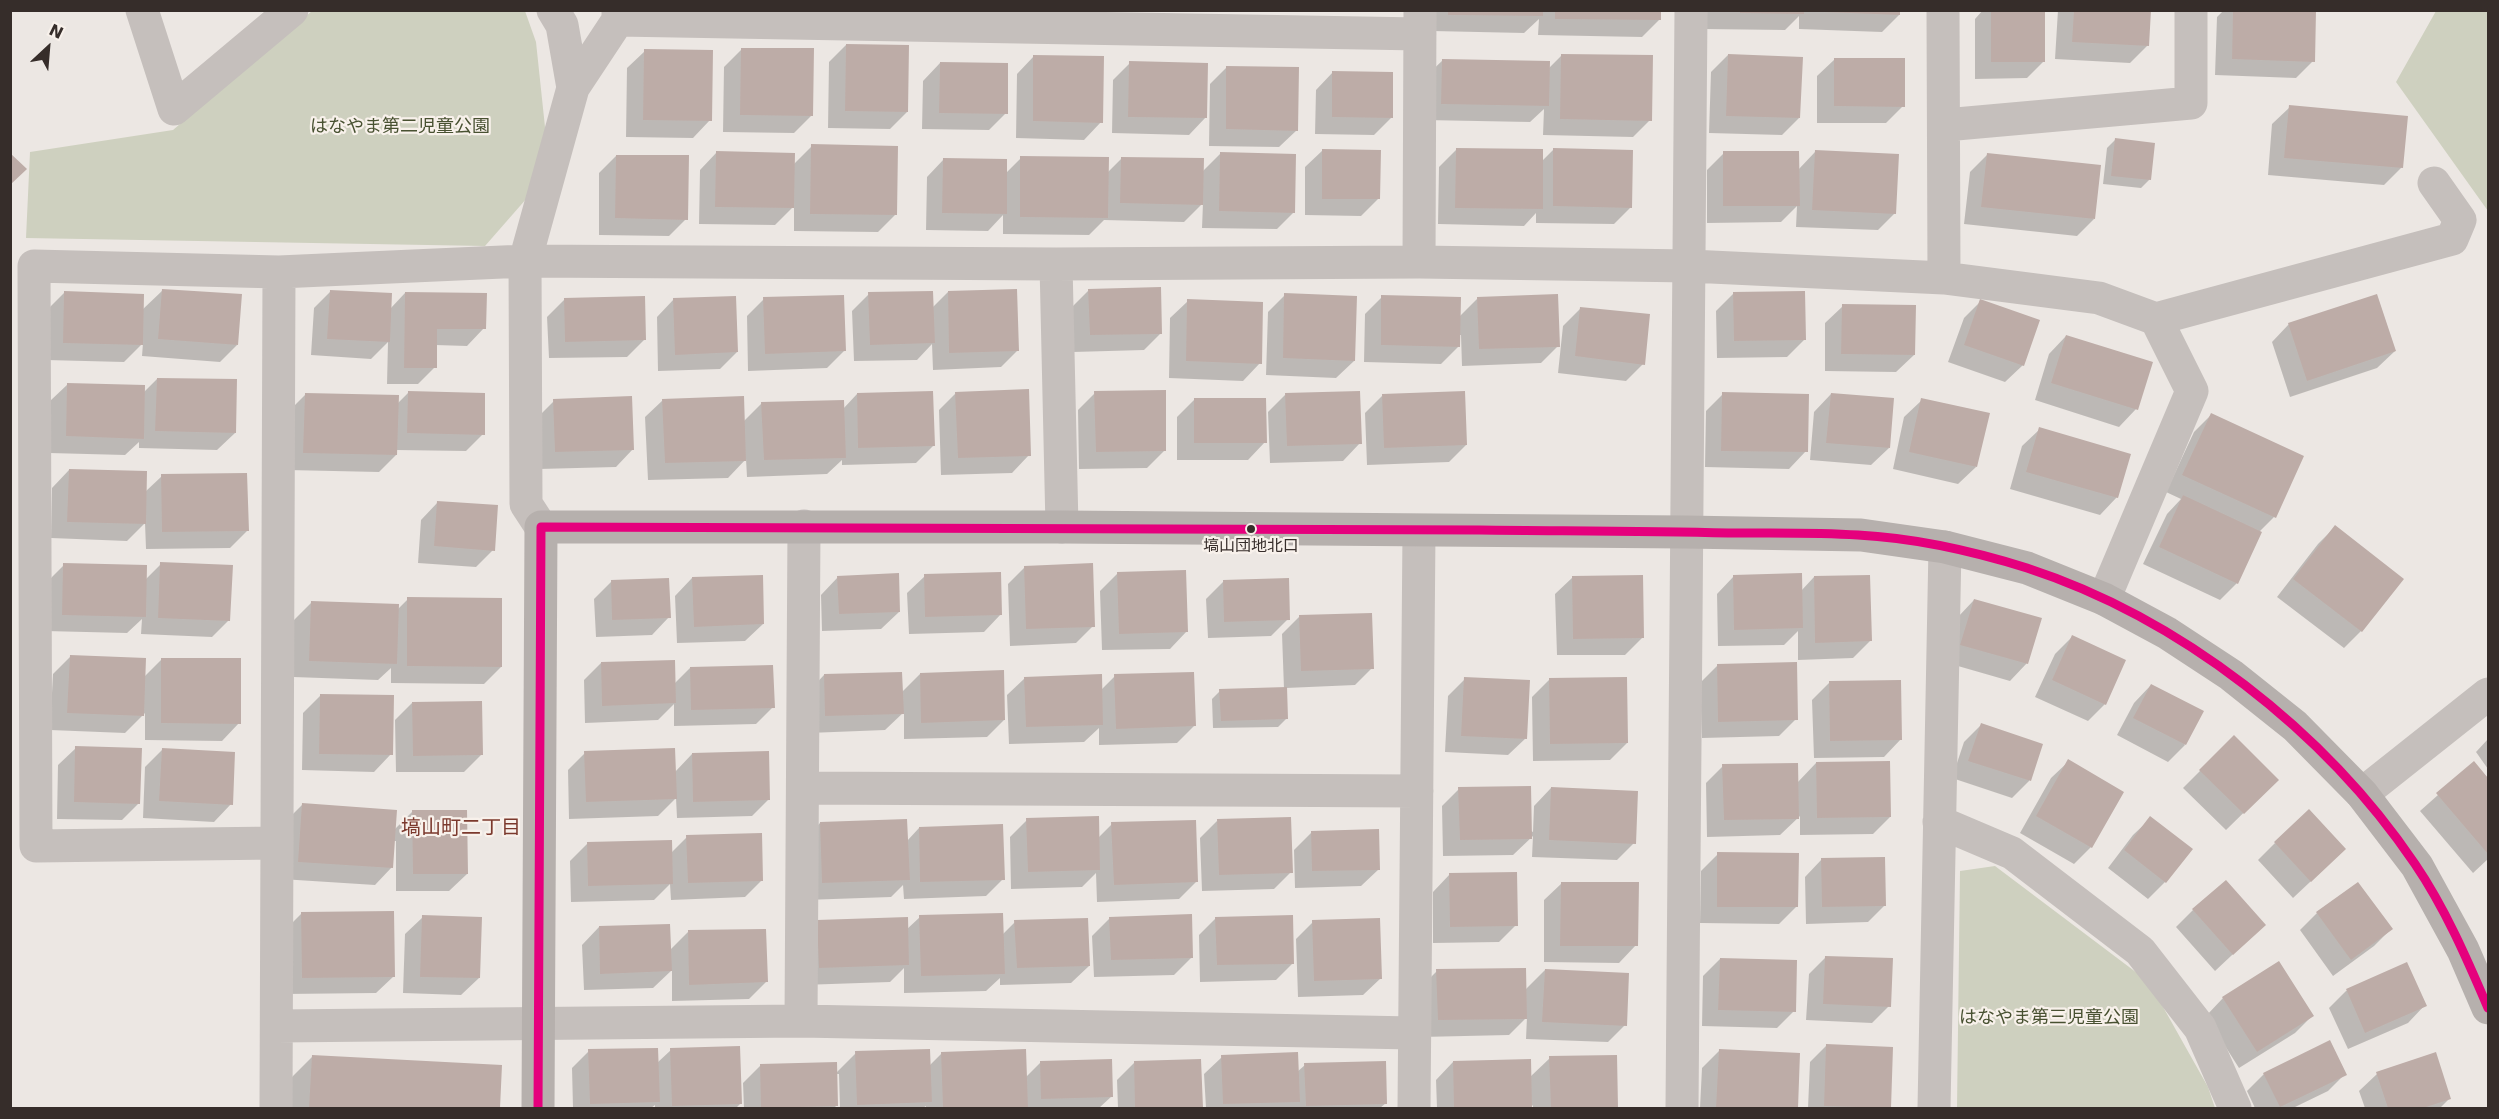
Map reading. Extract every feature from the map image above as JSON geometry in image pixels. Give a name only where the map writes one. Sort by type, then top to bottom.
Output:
[{"type":"street","points":[[142,10],[174,109],[292,10]]},
{"type":"street","points":[[553,10],[562,25],[573,88]]},
{"type":"street","points":[[1682,1108],[1691,10]]},
{"type":"street","points":[[1943,10],[1944,278]]},
{"type":"street","points":[[1945,124],[2191,103],[2191,10]]},
{"type":"street","points":[[538,1108],[541,527],[526,504],[525,261],[573,88],[618,15],[1420,22],[1419,262]]},
{"type":"street","points":[[277,843],[36,846],[24,653],[22,266],[279,272],[525,261],[1056,264],[1419,262],[1690,266],[1944,278],[2099,298],[2156,319],[2452,239],[2460,220],[2434,183]]},
{"type":"street","points":[[1056,264],[1062,527]]},
{"type":"street","points":[[276,1108],[279,272]]},
{"type":"street","points":[[2104,599],[2193,391],[2156,319]]},
{"type":"street","points":[[801,1021],[804,526]]},
{"type":"street","points":[[541,527],[1062,527],[1685,532],[1861,535],[1945,547],[2027,568],[2104,599],[2167,633],[2231,675],[2295,726],[2362,794],[2417,866],[2463,950],[2488,1008]]},
{"type":"street","points":[[1414,1108],[1419,531]]},
{"type":"street","points":[[1934,1108],[1945,547]]},
{"type":"street","points":[[2362,794],[2488,694]]},
{"type":"street","points":[[804,788],[1417,791]]},
{"type":"street","points":[[1939,822],[2012,852],[2140,951],[2200,1028],[2235,1108]]},
{"type":"street","points":[[277,1026],[801,1021],[1413,1034]]},
{"type":"green space","name":"はなやま第二児童公園","points":[[312,11],[525,11],[536,42],[547,146],[527,198],[485,246],[26,238],[30,152],[173,130]]},
{"type":"green space","points":[[2436,11],[2488,11],[2488,211],[2396,82]]},
{"type":"green space","name":"はなやま第三児童公園","points":[[1995,866],[2149,982],[2208,1087],[2215,1108],[1957,1108],[1960,871]]},
{"type":"building","points":[[1448,10],[1543,10],[1543,16],[1448,15]]},
{"type":"building","points":[[1555,10],[1661,10],[1661,20],[1555,19]]},
{"type":"building","points":[[1740,10],[1804,10],[1804,14],[1740,13]]},
{"type":"building","points":[[1825,10],[1900,10],[1900,15],[1824,12]]},
{"type":"building","points":[[1991,10],[2045,10],[2045,62],[1991,62]]},
{"type":"building","points":[[2074,10],[2151,10],[2149,46],[2072,42]]},
{"type":"building","points":[[2233,10],[2316,10],[2315,62],[2232,59]]},
{"type":"building","points":[[846,44],[909,45],[908,112],[845,111]]},
{"type":"building","points":[[741,48],[814,48],[813,116],[740,115]]},
{"type":"building","points":[[644,49],[713,50],[712,121],[643,120]]},
{"type":"building","points":[[1561,54],[1653,55],[1652,121],[1560,119]]},
{"type":"building","points":[[1728,54],[1803,57],[1800,118],[1726,116]]},
{"type":"building","points":[[1033,55],[1104,56],[1103,123],[1033,121]]},
{"type":"building","points":[[1834,58],[1905,58],[1905,107],[1834,106]]},
{"type":"building","points":[[1442,59],[1550,61],[1549,106],[1441,104]]},
{"type":"building","points":[[1129,61],[1208,63],[1207,118],[1128,117]]},
{"type":"building","points":[[940,62],[1008,63],[1008,114],[939,113]]},
{"type":"building","points":[[1226,66],[1299,67],[1298,131],[1226,129]]},
{"type":"building","points":[[1332,71],[1393,72],[1393,118],[1332,117]]},
{"type":"building","points":[[2289,105],[2408,116],[2403,168],[2284,158]]},
{"type":"building","points":[[2115,138],[2155,143],[2151,180],[2111,176]]},
{"type":"building","points":[[811,144],[898,146],[897,215],[810,214]]},
{"type":"building","points":[[1456,148],[1543,149],[1543,209],[1455,208]]},
{"type":"building","points":[[1553,148],[1633,150],[1632,208],[1553,206]]},
{"type":"building","points":[[1322,149],[1381,150],[1380,199],[1322,199]]},
{"type":"building","points":[[1815,150],[1899,154],[1896,214],[1812,210]]},
{"type":"building","points":[[716,151],[795,153],[794,208],[715,207]]},
{"type":"building","points":[[1723,151],[1799,151],[1800,206],[1723,206]]},
{"type":"building","points":[[1220,152],[1296,154],[1295,213],[1219,211]]},
{"type":"building","points":[[10,153],[27,169],[10,185]]},
{"type":"building","points":[[1987,153],[2101,165],[2095,219],[1981,207]]},
{"type":"building","points":[[616,155],[689,155],[688,220],[615,218]]},
{"type":"building","points":[[1020,156],[1109,157],[1108,218],[1020,217]]},
{"type":"building","points":[[1121,157],[1204,158],[1203,205],[1120,203]]},
{"type":"building","points":[[943,158],[1007,159],[1007,214],[942,213]]},
{"type":"building","points":[[1161,287],[1162,334],[1090,335],[1088,289]]},
{"type":"building","points":[[162,289],[242,294],[238,345],[158,339]]},
{"type":"building","points":[[1017,289],[1019,351],[949,353],[948,291]]},
{"type":"building","points":[[330,290],[392,293],[390,342],[327,339]]},
{"type":"building","points":[[64,291],[144,294],[143,345],[63,343]]},
{"type":"building","points":[[933,291],[935,343],[870,345],[868,292]]},
{"type":"building","points":[[1805,291],[1806,340],[1734,341],[1733,292]]},
{"type":"building","points":[[405,292],[487,293],[486,329],[437,329],[437,368],[404,368]]},
{"type":"building","points":[[1284,293],[1357,296],[1355,361],[1283,358]]},
{"type":"building","points":[[1558,294],[1560,347],[1479,349],[1477,297]]},
{"type":"building","points":[[2377,294],[2396,351],[2307,381],[2288,323]]},
{"type":"building","points":[[844,295],[846,351],[765,354],[763,297]]},
{"type":"building","points":[[1381,295],[1461,297],[1460,347],[1381,345]]},
{"type":"building","points":[[645,296],[646,340],[565,342],[564,298]]},
{"type":"building","points":[[736,296],[738,352],[675,355],[673,298]]},
{"type":"building","points":[[1187,299],[1263,302],[1262,364],[1186,361]]},
{"type":"building","points":[[1980,299],[2040,320],[2024,366],[1964,345]]},
{"type":"building","points":[[1842,304],[1916,305],[1915,355],[1841,354]]},
{"type":"building","points":[[1580,307],[1650,314],[1645,365],[1575,356]]},
{"type":"building","points":[[2066,335],[2153,362],[2138,410],[2051,383]]},
{"type":"building","points":[[157,378],[237,379],[236,433],[155,431]]},
{"type":"building","points":[[67,383],[145,385],[144,439],[66,436]]},
{"type":"building","points":[[1029,389],[1031,456],[958,458],[955,392]]},
{"type":"building","points":[[1166,390],[1166,451],[1096,452],[1094,391]]},
{"type":"building","points":[[408,391],[485,393],[485,435],[407,433]]},
{"type":"building","points":[[933,391],[935,446],[858,448],[857,393]]},
{"type":"building","points":[[1360,391],[1362,444],[1287,446],[1285,393]]},
{"type":"building","points":[[1465,391],[1467,445],[1384,448],[1382,394]]},
{"type":"building","points":[[1722,392],[1809,394],[1808,452],[1721,451]]},
{"type":"building","points":[[305,393],[399,395],[397,455],[303,453]]},
{"type":"building","points":[[1831,393],[1894,398],[1890,448],[1826,443]]},
{"type":"building","points":[[632,396],[634,450],[555,452],[553,399]]},
{"type":"building","points":[[744,396],[746,461],[665,463],[662,399]]},
{"type":"building","points":[[1194,398],[1266,398],[1267,443],[1194,443]]},
{"type":"building","points":[[1921,398],[1990,413],[1977,467],[1909,452]]},
{"type":"building","points":[[844,400],[846,458],[764,460],[761,402]]},
{"type":"building","points":[[2211,413],[2304,456],[2276,518],[2182,475]]},
{"type":"building","points":[[2039,427],[2131,454],[2118,498],[2026,472]]},
{"type":"building","points":[[69,469],[147,471],[146,524],[67,522]]},
{"type":"building","points":[[247,473],[249,531],[162,532],[161,474]]},
{"type":"building","points":[[2183,495],[2262,532],[2238,584],[2159,547]]},
{"type":"building","points":[[437,501],[498,505],[495,551],[434,546]]},
{"type":"building","points":[[2335,525],[2404,579],[2362,632],[2293,579]]},
{"type":"building","points":[[160,562],[233,565],[230,621],[158,618]]},
{"type":"building","points":[[63,563],[147,565],[146,617],[62,615]]},
{"type":"building","points":[[1093,563],[1095,627],[1026,629],[1024,566]]},
{"type":"building","points":[[1186,570],[1188,632],[1119,634],[1117,572]]},
{"type":"building","points":[[1001,572],[1002,615],[925,617],[924,574]]},
{"type":"building","points":[[899,573],[900,612],[839,614],[837,576]]},
{"type":"building","points":[[1802,573],[1803,628],[1734,630],[1733,575]]},
{"type":"building","points":[[763,575],[764,624],[694,627],[692,577]]},
{"type":"building","points":[[1643,575],[1644,638],[1573,639],[1572,576]]},
{"type":"building","points":[[1870,575],[1872,641],[1815,643],[1814,576]]},
{"type":"building","points":[[669,578],[671,618],[612,620],[611,580]]},
{"type":"building","points":[[1289,578],[1290,620],[1224,622],[1223,580]]},
{"type":"building","points":[[407,597],[502,598],[502,667],[407,666]]},
{"type":"building","points":[[1974,599],[2042,618],[2028,664],[1960,645]]},
{"type":"building","points":[[311,601],[399,604],[397,664],[309,661]]},
{"type":"building","points":[[1372,613],[1374,669],[1301,671],[1299,615]]},
{"type":"building","points":[[2072,635],[2126,660],[2106,705],[2052,680]]},
{"type":"building","points":[[70,655],[146,658],[144,716],[67,713]]},
{"type":"building","points":[[161,658],[241,658],[241,724],[161,723]]},
{"type":"building","points":[[675,660],[676,703],[602,706],[601,662]]},
{"type":"building","points":[[1797,662],[1798,720],[1718,722],[1717,664]]},
{"type":"building","points":[[773,665],[775,708],[691,710],[690,667]]},
{"type":"building","points":[[1004,670],[1005,720],[921,723],[920,673]]},
{"type":"building","points":[[902,672],[904,714],[825,716],[824,674]]},
{"type":"building","points":[[1194,672],[1196,726],[1116,729],[1114,674]]},
{"type":"building","points":[[1102,674],[1103,725],[1026,727],[1024,677]]},
{"type":"building","points":[[1464,677],[1530,680],[1527,739],[1461,736]]},
{"type":"building","points":[[1627,677],[1628,743],[1550,744],[1549,678]]},
{"type":"building","points":[[1901,680],[1902,740],[1830,741],[1829,681]]},
{"type":"building","points":[[2151,684],[2204,711],[2186,745],[2133,718]]},
{"type":"building","points":[[1287,687],[1288,719],[1221,721],[1219,689]]},
{"type":"building","points":[[320,694],[394,695],[393,755],[319,754]]},
{"type":"building","points":[[482,701],[483,755],[413,756],[412,702]]},
{"type":"building","points":[[1981,723],[2043,744],[2031,781],[1968,761]]},
{"type":"building","points":[[2234,735],[2279,780],[2244,814],[2199,770]]},
{"type":"building","points":[[75,746],[142,748],[140,804],[74,802]]},
{"type":"building","points":[[162,748],[235,752],[233,805],[159,801]]},
{"type":"building","points":[[675,748],[677,799],[586,802],[584,751]]},
{"type":"building","points":[[769,751],[770,800],[693,802],[692,753]]},
{"type":"building","points":[[2068,759],[2124,792],[2092,848],[2036,816]]},
{"type":"building","points":[[1890,761],[1891,817],[1817,818],[1816,762]]},
{"type":"building","points":[[2474,761],[2488,778],[2488,854],[2436,793]]},
{"type":"building","points":[[1798,763],[1799,819],[1724,820],[1722,764]]},
{"type":"building","points":[[1531,786],[1532,839],[1460,840],[1458,787]]},
{"type":"building","points":[[1551,787],[1638,791],[1636,844],[1549,840]]},
{"type":"building","points":[[302,803],[397,810],[393,868],[298,862]]},
{"type":"building","points":[[2309,809],[2346,849],[2311,882],[2274,842]]},
{"type":"building","points":[[412,810],[467,810],[468,874],[413,874]]},
{"type":"building","points":[[1099,816],[1100,870],[1028,872],[1026,818]]},
{"type":"building","points":[[2150,816],[2193,849],[2166,883],[2124,850]]},
{"type":"building","points":[[1291,817],[1293,873],[1219,875],[1217,819]]},
{"type":"building","points":[[907,819],[910,880],[822,883],[820,822]]},
{"type":"building","points":[[1196,820],[1198,882],[1114,885],[1111,822]]},
{"type":"building","points":[[1003,824],[1005,880],[920,882],[919,827]]},
{"type":"building","points":[[1379,829],[1380,870],[1312,871],[1311,831]]},
{"type":"building","points":[[762,833],[763,881],[688,883],[686,835]]},
{"type":"building","points":[[672,840],[673,884],[588,886],[587,842]]},
{"type":"building","points":[[1717,852],[1799,853],[1798,907],[1717,907]]},
{"type":"building","points":[[1885,857],[1886,906],[1822,907],[1821,858]]},
{"type":"building","points":[[1517,872],[1518,926],[1450,927],[1449,873]]},
{"type":"building","points":[[2226,880],[2266,925],[2233,955],[2192,909]]},
{"type":"building","points":[[1561,882],[1639,882],[1638,946],[1560,946]]},
{"type":"building","points":[[2358,882],[2393,929],[2351,960],[2316,912]]},
{"type":"building","points":[[394,911],[395,977],[302,978],[301,912]]},
{"type":"building","points":[[1003,913],[1005,974],[921,976],[919,915]]},
{"type":"building","points":[[1192,914],[1193,958],[1111,960],[1109,917]]},
{"type":"building","points":[[422,915],[482,917],[480,978],[420,977]]},
{"type":"building","points":[[1293,915],[1294,964],[1217,965],[1215,917]]},
{"type":"building","points":[[908,917],[909,965],[819,968],[817,920]]},
{"type":"building","points":[[1088,918],[1090,966],[1017,968],[1014,920]]},
{"type":"building","points":[[1380,918],[1382,979],[1314,981],[1312,920]]},
{"type":"building","points":[[670,924],[672,971],[600,974],[599,926]]},
{"type":"building","points":[[766,929],[768,982],[689,985],[688,930]]},
{"type":"building","points":[[1825,956],[1893,958],[1891,1007],[1823,1004]]},
{"type":"building","points":[[1720,958],[1797,960],[1796,1012],[1718,1010]]},
{"type":"building","points":[[2279,961],[2314,1016],[2257,1052],[2222,997]]},
{"type":"building","points":[[2407,962],[2427,1006],[2365,1033],[2346,989]]},
{"type":"building","points":[[1526,968],[1527,1019],[1438,1020],[1436,969]]},
{"type":"building","points":[[1545,969],[1629,973],[1627,1026],[1542,1022]]},
{"type":"building","points":[[2330,1040],[2347,1075],[2280,1107],[2263,1073]]},
{"type":"building","points":[[1826,1044],[1893,1047],[1891,1108],[1824,1106]]},
{"type":"building","points":[[740,1046],[742,1104],[672,1106],[670,1048]]},
{"type":"building","points":[[658,1048],[660,1102],[590,1104],[588,1049]]},
{"type":"building","points":[[930,1049],[932,1102],[857,1105],[855,1051]]},
{"type":"building","points":[[1026,1049],[1028,1108],[943,1108],[941,1052]]},
{"type":"building","points":[[1719,1049],[1800,1053],[1798,1108],[1716,1108]]},
{"type":"building","points":[[1298,1052],[1300,1102],[1223,1104],[1221,1055]]},
{"type":"building","points":[[2436,1052],[2451,1099],[2423,1108],[2388,1108],[2376,1072]]},
{"type":"building","points":[[312,1055],[502,1065],[500,1108],[309,1108]]},
{"type":"building","points":[[1617,1055],[1618,1108],[1551,1108],[1549,1056]]},
{"type":"building","points":[[1112,1059],[1113,1097],[1041,1099],[1040,1061]]},
{"type":"building","points":[[1201,1059],[1203,1108],[1135,1108],[1134,1061]]},
{"type":"building","points":[[1531,1059],[1532,1108],[1454,1108],[1453,1061]]},
{"type":"building","points":[[1386,1061],[1387,1104],[1306,1106],[1304,1063]]},
{"type":"building","points":[[837,1062],[838,1106],[761,1108],[760,1064]]},
{"type":"transit line","points":[[538,1108],[541,527],[1809,533],[1900,539],[1986,556],[2027,568],[2084,590],[2140,617],[2193,649],[2245,685],[2293,725],[2338,769],[2379,815],[2415,864],[2446,916],[2488,1008]]},
{"type":"place","name":"塙山団地北口","points":[[1251,529]]},
{"type":"district","name":"塙山町二丁目","points":[[461,829]]}]
